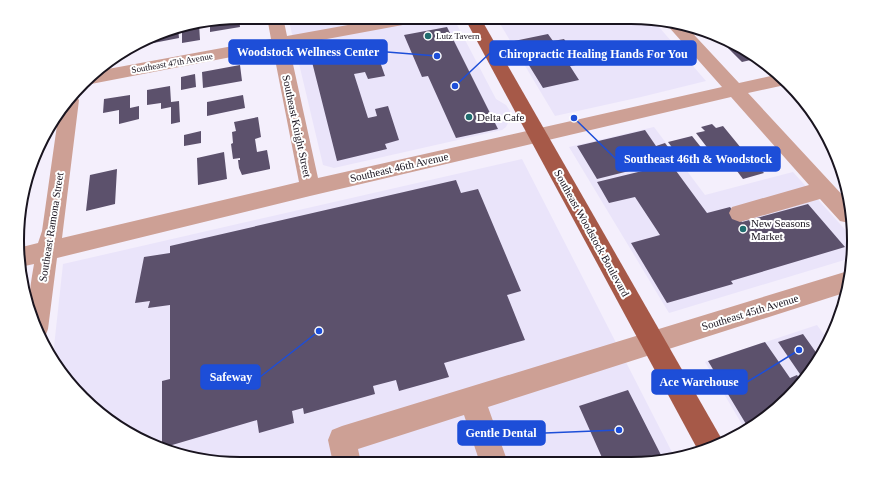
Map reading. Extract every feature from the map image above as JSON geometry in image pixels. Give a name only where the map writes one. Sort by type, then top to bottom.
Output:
[{"type":"main road","name":"Southeast Woodstock Boulevard","points":[[476,24],[709,443]]},
{"type":"street","name":"Southeast Knight Street","points":[[276,24],[310,188]]},
{"type":"street","name":"Southeast 47th Avenue","points":[[100,76],[382,24]]},
{"type":"street","points":[[680,29],[845,212]]},
{"type":"street","name":"Southeast 46th Avenue","points":[[24,257],[310,188],[776,81]]},
{"type":"street","name":"Southeast Ramona Street","points":[[38,317],[47,252],[53,231],[69,109]]},
{"type":"street","points":[[740,213],[825,189]]},
{"type":"street","name":"Southeast 45th Avenue","points":[[346,457],[342,440],[843,283]]},
{"type":"street","points":[[472,399],[492,457]]},
{"type":"shaded area","points":[[290,24],[457,24],[496,99],[506,105],[510,111],[510,119],[506,127],[502,130],[334,168],[323,165]]},
{"type":"shaded area","points":[[500,24],[645,24],[658,26],[706,81],[641,97],[555,116]]},
{"type":"shaded area","points":[[654,127],[705,195],[793,172],[847,232],[846,259],[669,313],[569,147]]},
{"type":"shaded area","points":[[522,159],[672,453],[645,457],[226,457],[198,453],[171,446],[145,435],[120,421],[87,394],[60,361],[54,350],[63,264]]},
{"type":"shaded area","points":[[817,325],[825,336],[811,361],[784,394],[751,421],[743,426],[705,362]]},
{"type":"building","points":[[240,24],[240,27],[210,32],[210,26]]},
{"type":"building","points":[[447,27],[498,129],[456,138],[428,76],[422,77],[404,35]]},
{"type":"building","points":[[199,28],[200,40],[182,43],[182,32]]},
{"type":"building","points":[[179,33],[179,38],[150,44]]},
{"type":"building","points":[[548,34],[553,41],[564,39],[582,64],[570,66],[579,80],[543,88],[514,41]]},
{"type":"building","points":[[373,42],[385,76],[368,79],[365,72],[354,74],[368,118],[377,116],[375,109],[388,106],[399,140],[385,144],[387,149],[337,161],[310,54]]},
{"type":"building","points":[[729,48],[751,60],[742,62]]},
{"type":"building","points":[[240,65],[242,81],[203,88],[202,72]]},
{"type":"building","points":[[195,74],[196,87],[181,90],[181,77]]},
{"type":"building","points":[[170,86],[171,102],[179,101],[180,122],[171,124],[171,107],[161,109],[161,103],[147,105],[147,90]]},
{"type":"building","points":[[130,95],[130,108],[139,106],[139,119],[119,124],[119,110],[103,113],[104,99]]},
{"type":"building","points":[[243,95],[245,108],[207,116],[207,102]]},
{"type":"building","points":[[258,117],[261,137],[255,139],[257,152],[267,150],[270,169],[242,175],[238,160],[240,160],[240,158],[233,159],[231,144],[233,143],[232,132],[236,131],[234,122]]},
{"type":"building","points":[[712,124],[716,128],[723,126],[741,148],[713,155],[696,133],[705,131],[701,127]]},
{"type":"building","points":[[645,130],[656,146],[665,143],[677,159],[597,179],[577,146]]},
{"type":"building","points":[[201,131],[201,143],[184,146],[184,135]]},
{"type":"building","points":[[692,136],[712,161],[687,168],[668,142]]},
{"type":"building","points":[[224,152],[227,179],[198,185],[197,158]]},
{"type":"building","points":[[754,162],[764,173],[743,179],[734,167]]},
{"type":"building","name":"New Seasons Market","points":[[671,164],[707,213],[730,207],[742,222],[808,204],[845,247],[731,281],[733,284],[667,303],[631,243],[660,235],[635,197],[609,203],[597,182]]},
{"type":"building","points":[[117,169],[115,204],[86,211],[90,175]]},
{"type":"building","points":[[456,180],[461,193],[478,189],[521,291],[507,295],[525,340],[444,363],[449,377],[399,391],[396,380],[373,386],[375,394],[304,414],[303,408],[292,411],[294,423],[259,433],[257,420],[170,446],[162,443],[162,381],[170,379],[170,305],[148,308],[150,301],[135,303],[144,257],[170,253],[170,246]]},
{"type":"building","points":[[803,334],[816,352],[800,374],[778,342]]},
{"type":"building","points":[[765,342],[790,378],[797,375],[798,377],[784,394],[746,424],[708,361]]},
{"type":"building","points":[[628,390],[661,455],[645,457],[602,457],[579,406]]},
{"type":"place","name":"Lutz Tavern","points":[[428,36]]},
{"type":"place","name":"Woodstock Wellness Center","points":[[437,56]]},
{"type":"place","name":"Chiropractic Healing Hands For You","points":[[455,86]]},
{"type":"place","name":"Delta Cafe","points":[[469,117]]},
{"type":"place","name":"Southeast 46th & Woodstock","points":[[574,118]]},
{"type":"place","name":"New Seasons Market","points":[[743,229]]},
{"type":"place","name":"Safeway","points":[[319,331]]},
{"type":"place","name":"Ace Warehouse","points":[[799,350]]},
{"type":"place","name":"Gentle Dental","points":[[619,430]]}]
